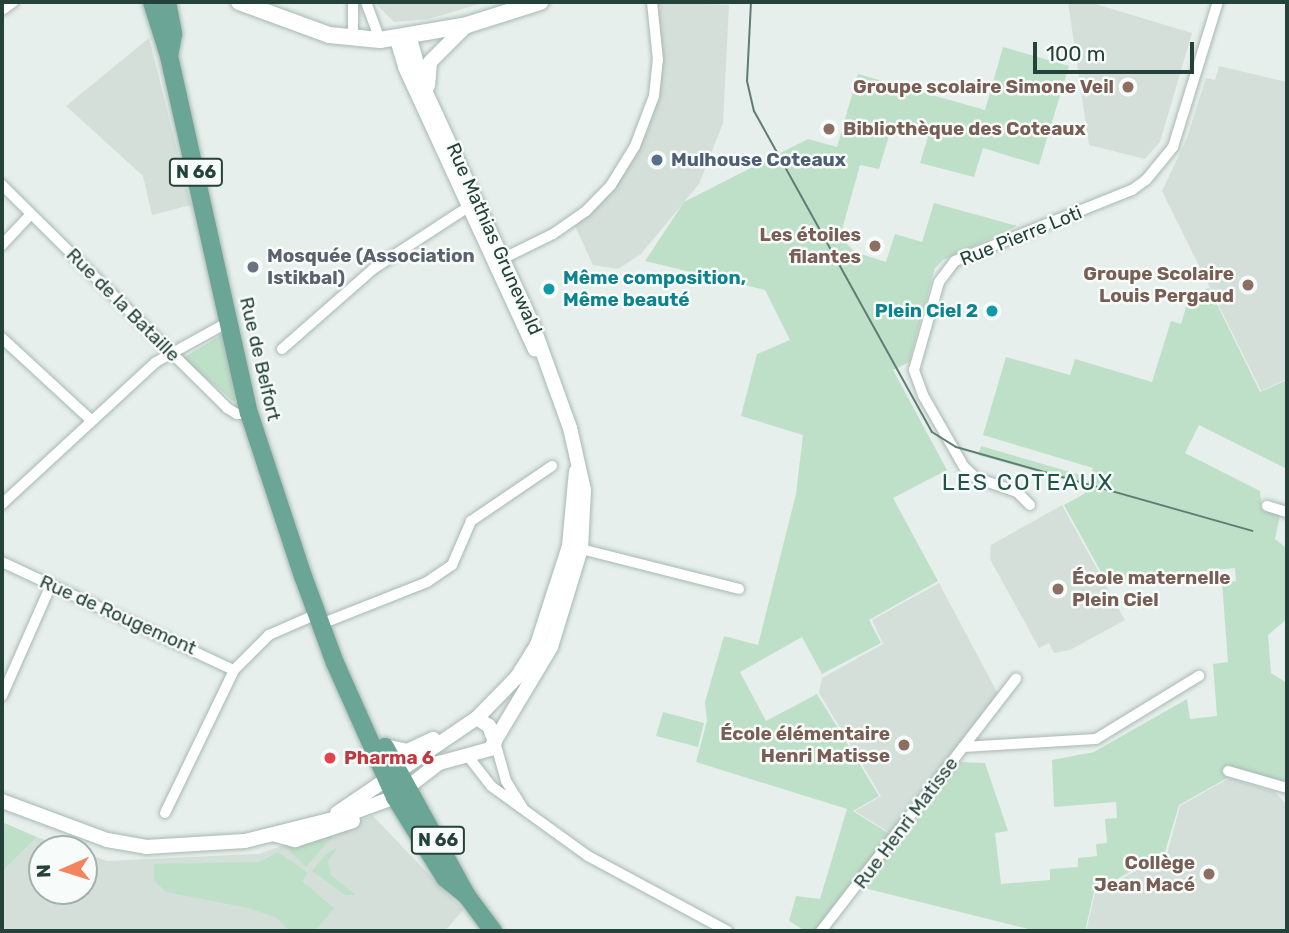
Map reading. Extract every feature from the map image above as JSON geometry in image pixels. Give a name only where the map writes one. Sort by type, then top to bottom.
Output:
[{"type":"main road","name":"Rue de Belfort","points":[[152,2],[169,56],[249,414],[319,620],[398,788],[445,878],[467,896]]},
{"type":"main road","name":"Rue de Belfort","points":[[167,2],[173,34],[169,56]]},
{"type":"main road","points":[[239,2],[310,30],[353,39],[380,40],[403,39],[467,24],[540,2]]},
{"type":"main road","name":"Rue de Belfort","points":[[319,620],[384,746],[398,788],[467,896],[493,931]]},
{"type":"street","points":[[2,10],[13,2]]},
{"type":"street","points":[[353,2],[353,39]]},
{"type":"street","points":[[366,2],[380,40]]},
{"type":"street","points":[[498,261],[553,234],[586,211],[611,185],[635,146],[654,96],[657,72],[652,2]]},
{"type":"street","name":"Rue Pierre Loti","points":[[1030,505],[1017,492],[976,478],[964,467],[922,395],[914,370],[939,282],[955,261],[1132,190],[1146,180],[1173,147],[1218,2]]},
{"type":"street","name":"Rue Mathias Grunewald","points":[[432,101],[430,62],[467,24]]},
{"type":"street","name":"Rue Mathias Grunewald","points":[[403,39],[468,207],[498,261]]},
{"type":"street","name":"Rue Mathias Grunewald","points":[[403,39],[551,378],[570,428],[576,471],[575,548],[551,647],[495,743]]},
{"type":"street","name":"Rue de la Bataille","points":[[2,185],[227,408],[237,414],[249,414]]},
{"type":"street","points":[[282,349],[373,269],[468,207]]},
{"type":"street","points":[[2,245],[31,214]]},
{"type":"street","points":[[2,504],[156,362],[230,321]]},
{"type":"street","points":[[2,338],[92,421]]},
{"type":"street","points":[[165,813],[234,670],[269,635],[427,582],[452,565],[471,520],[552,466]]},
{"type":"street","points":[[1267,506],[1287,512]]},
{"type":"street","points":[[575,548],[739,589]]},
{"type":"street","name":"Rue Mathias Grunewald","points":[[398,788],[444,740],[471,722],[517,677],[537,645],[575,548]]},
{"type":"street","name":"Rue de Rougemont","points":[[2,562],[234,670]]},
{"type":"street","points":[[2,696],[51,585]]},
{"type":"street","name":"Rue Henri Matisse","points":[[821,931],[963,747],[1096,739],[1199,676]]},
{"type":"street","points":[[963,747],[1016,679]]},
{"type":"street","points":[[523,809],[506,781],[489,726],[471,722],[467,755],[491,786],[588,856],[727,931]]},
{"type":"street","name":"Rue Mathias Grunewald","points":[[384,746],[407,751],[433,739],[444,740]]},
{"type":"street","points":[[2,801],[107,840],[146,847],[192,847],[274,835],[331,819],[398,788],[439,764],[490,749],[495,743]]},
{"type":"street","points":[[1228,771],[1287,788]]},
{"type":"street","points":[[331,819],[398,788]]},
{"type":"street","points":[[274,835],[295,840],[384,807],[398,788]]},
{"type":"shaded area","points":[[374,2],[486,2],[429,19],[394,22]]},
{"type":"shaded area","points":[[658,2],[729,5],[723,123],[699,184],[641,254],[618,269],[593,265],[575,226],[619,182],[648,130],[662,70]]},
{"type":"shaded area","name":"Groupe scolaire Simone Veil","points":[[1068,2],[1089,2],[1192,33],[1160,142],[1145,159],[1089,145]]},
{"type":"shaded area","points":[[149,38],[191,205],[152,215],[143,176],[66,106]]},
{"type":"shaded area","name":"Groupe Scolaire Louis Pergaud","points":[[1219,66],[1287,82],[1287,379],[1261,391],[1162,191],[1187,138],[1206,78],[1215,80]]},
{"type":"shaded area","name":"École maternelle Plein Ciel","points":[[1062,505],[1125,620],[1070,650],[1054,653],[1049,643],[1039,648],[990,559],[991,545]]},
{"type":"shaded area","name":"École élémentaire Henri Matisse","points":[[939,583],[998,694],[890,833],[855,811],[881,796],[819,693],[822,678],[883,644],[872,620]]},
{"type":"shaded area","name":"Collège Jean Macé","points":[[1229,778],[1275,792],[1287,805],[1287,931],[1086,931],[1095,893],[1167,854],[1180,806]]},
{"type":"shaded area","points":[[373,816],[463,910],[445,931],[2,931],[2,872],[28,846],[28,905],[98,905],[98,858],[107,861],[258,854]]},
{"type":"green space","points":[[1003,47],[1069,66],[1039,165],[983,148],[974,177],[920,163],[928,137],[892,126],[879,169],[860,165],[840,237],[855,252],[886,262],[895,234],[922,242],[934,203],[1017,226],[943,260],[935,268],[909,362],[893,370],[947,470],[893,498],[938,581],[869,620],[881,643],[822,674],[802,637],[740,672],[766,721],[817,694],[879,796],[853,811],[901,841],[960,762],[985,763],[1008,831],[995,833],[1001,884],[1050,880],[1050,869],[1078,867],[1078,858],[1097,856],[1096,844],[1107,843],[1105,819],[1117,818],[1116,802],[1054,807],[1052,760],[1094,752],[1187,699],[1190,719],[1217,716],[1213,664],[1228,662],[1222,583],[1236,581],[1235,568],[1106,581],[1064,505],[1084,494],[1093,468],[983,435],[1006,357],[1070,375],[1075,359],[1152,382],[1171,321],[1181,324],[1189,297],[1209,288],[1260,392],[1287,380],[1287,469],[1199,425],[1185,453],[1260,491],[1262,509],[1280,515],[1275,539],[1285,547],[1287,619],[1268,635],[1271,673],[1287,683],[1287,793],[1229,777],[1179,805],[1165,852],[1094,892],[1085,931],[1036,931],[852,885],[814,931],[805,931],[789,921],[796,896],[820,899],[847,809],[696,762],[707,721],[705,702],[724,636],[758,645],[796,494],[803,435],[741,416],[757,354],[790,340],[765,290],[645,261],[684,202],[808,139],[837,147],[858,74],[985,110]]},
{"type":"green space","points":[[223,334],[236,397],[234,402],[183,358]]},
{"type":"green space","points":[[981,446],[1084,476],[1081,484],[978,455]]},
{"type":"green space","points":[[663,712],[704,723],[698,747],[656,736]]},
{"type":"green space","points":[[2,822],[32,835],[28,835],[28,846],[2,872]]},
{"type":"green space","points":[[334,835],[306,867],[286,847]]},
{"type":"green space","points":[[338,847],[328,861],[331,875],[356,895],[345,895],[312,871],[326,854]]},
{"type":"green space","points":[[278,852],[308,873],[302,881],[334,908],[315,931],[290,931],[277,918],[248,908],[166,892],[154,880],[154,864],[259,862]]},
{"type":"tram line","points":[[751,2],[747,81],[754,111],[932,432],[956,447],[1252,531]]},
{"type":"place","name":"Groupe scolaire Simone Veil","points":[[1128,87]]},
{"type":"place","name":"Bibliothèque des Coteaux","points":[[829,129]]},
{"type":"place","name":"Mulhouse Coteaux","points":[[657,160]]},
{"type":"place","name":"Les étoiles filantes","points":[[875,246]]},
{"type":"place","name":"Mosquée (Association Istikbal)","points":[[253,267]]},
{"type":"place","name":"Groupe Scolaire Louis Pergaud","points":[[1248,285]]},
{"type":"place","name":"Même composition, Même beauté","points":[[549,289]]},
{"type":"place","name":"Plein Ciel 2","points":[[992,311]]},
{"type":"place","name":"École maternelle Plein Ciel","points":[[1058,589]]},
{"type":"place","name":"École élémentaire Henri Matisse","points":[[904,745]]},
{"type":"place","name":"Pharma 6","points":[[330,758]]},
{"type":"place","name":"Collège Jean Macé","points":[[1209,874]]},
{"type":"district","name":"LES COTEAUX","points":[[1028,482]]}]
